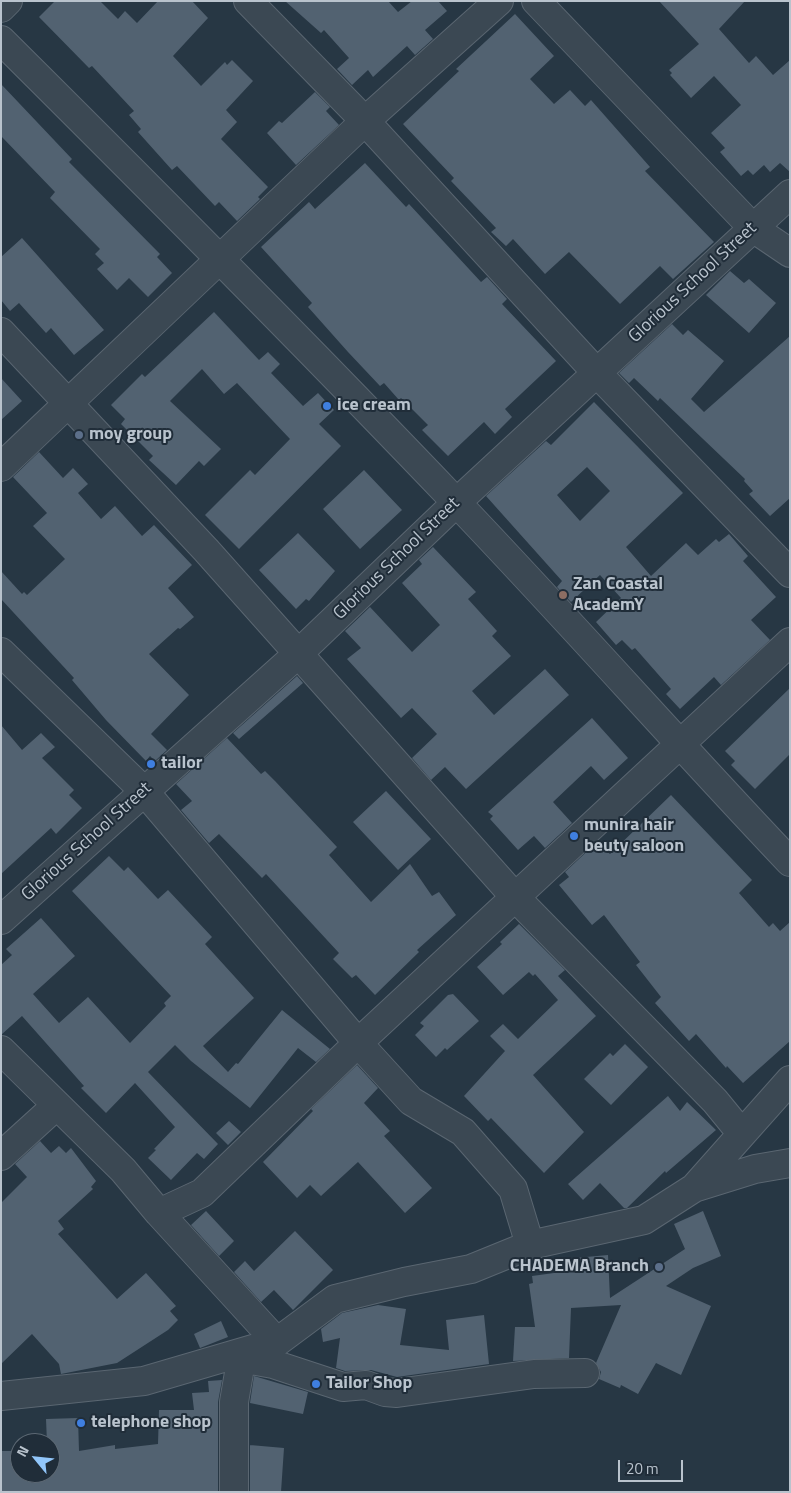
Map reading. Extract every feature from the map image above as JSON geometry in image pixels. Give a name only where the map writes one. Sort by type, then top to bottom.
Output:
[{"type":"street","points":[[1,8],[8,1]]},
{"type":"street","points":[[248,1],[364,121],[596,372],[790,573]]},
{"type":"street","points":[[1,467],[221,260],[364,121],[498,1]]},
{"type":"street","points":[[536,1],[753,228],[790,253]]},
{"type":"street","points":[[1,40],[221,260],[457,502],[679,745],[790,862]]},
{"type":"street","name":"Glorious School Street","points":[[1,920],[299,653],[596,372],[790,194]]},
{"type":"street","points":[[1,332],[299,653],[516,898],[715,1101],[742,1134]]},
{"type":"street","points":[[159,1214],[202,1193],[358,1043],[790,642]]},
{"type":"street","points":[[1,652],[144,791],[358,1043],[411,1101],[463,1132],[513,1189],[530,1245]]},
{"type":"street","points":[[1,1050],[123,1170],[159,1214],[277,1342]]},
{"type":"street","points":[[694,1188],[790,1080]]},
{"type":"street","points":[[1,1156],[57,1105]]},
{"type":"street","points":[[1,1396],[144,1381],[242,1354],[277,1342],[335,1299],[404,1282],[472,1269],[530,1245],[644,1220],[694,1188],[755,1169],[790,1164]]},
{"type":"street","points":[[242,1354],[251,1360],[273,1364],[343,1387],[366,1385],[385,1392],[398,1392],[534,1374],[585,1373]]},
{"type":"street","points":[[234,1492],[234,1402],[242,1354]]},
{"type":"building","points":[[55,1],[100,1],[118,19],[125,11],[137,23],[158,1],[192,1],[208,18],[173,56],[201,86],[225,62],[227,65],[232,60],[253,81],[226,110],[237,122],[221,139],[268,187],[258,197],[260,199],[237,221],[219,202],[215,206],[177,166],[172,170],[138,132],[141,129],[129,115],[134,111],[92,66],[89,68],[39,17]]},
{"type":"building","points":[[285,1],[388,1],[398,12],[412,1],[438,1],[447,11],[425,30],[433,39],[415,55],[407,46],[373,77],[368,70],[352,85],[337,69],[349,58],[324,30],[321,33]]},
{"type":"building","points":[[659,1],[745,1],[719,29],[749,63],[756,56],[773,75],[790,60],[790,172],[780,163],[770,172],[764,165],[753,175],[748,170],[741,176],[720,152],[725,148],[711,133],[741,105],[714,76],[691,98],[670,75],[672,73],[669,70],[699,44]]},
{"type":"building","points":[[515,14],[554,56],[530,79],[554,104],[570,90],[585,106],[591,100],[650,167],[645,171],[714,242],[673,279],[660,266],[620,304],[569,252],[545,274],[513,239],[506,246],[491,232],[496,228],[451,181],[454,178],[403,124],[459,71],[456,69]]},
{"type":"building","points":[[1,84],[72,159],[69,162],[160,254],[157,257],[172,273],[148,297],[129,278],[117,290],[97,269],[104,263],[95,254],[100,249],[50,198],[55,192],[1,136]]},
{"type":"building","points":[[315,92],[330,107],[326,111],[339,125],[296,165],[267,133],[279,121],[282,123]]},
{"type":"building","points":[[365,163],[406,207],[409,204],[481,282],[487,277],[507,299],[502,304],[556,361],[505,409],[512,417],[495,434],[484,422],[448,456],[422,430],[428,425],[401,398],[399,400],[384,383],[380,386],[348,352],[308,307],[312,303],[261,247],[309,202],[315,209]]},
{"type":"building","points":[[22,238],[104,330],[74,355],[51,328],[46,333],[19,303],[10,311],[1,300],[1,257]]},
{"type":"building","points":[[730,271],[744,283],[749,279],[776,303],[749,333],[706,295]]},
{"type":"building","points":[[214,312],[259,360],[268,352],[280,364],[271,373],[303,406],[318,393],[334,410],[319,424],[341,446],[239,549],[205,515],[250,470],[255,475],[290,439],[237,383],[224,394],[202,369],[170,401],[221,449],[204,466],[199,461],[176,485],[149,460],[153,456],[121,424],[125,419],[111,405],[142,374],[145,377]]},
{"type":"building","points":[[672,324],[683,335],[688,330],[724,361],[691,399],[704,412],[790,336],[790,498],[770,516],[749,494],[753,491],[744,481],[745,479],[660,398],[658,401],[634,378],[629,383],[619,373]]},
{"type":"building","points":[[1,378],[22,401],[1,420]]},
{"type":"building","points":[[594,402],[683,493],[626,547],[651,576],[686,543],[698,555],[716,539],[719,542],[729,534],[748,556],[743,561],[776,597],[751,620],[770,640],[721,685],[714,677],[680,709],[666,694],[671,689],[635,648],[632,650],[622,640],[616,645],[596,622],[621,598],[600,575],[571,602],[557,587],[562,581],[486,496],[546,441],[551,445]],"holes":[[[587,467],[610,491],[580,521],[557,495]]]},
{"type":"building","points":[[39,452],[63,478],[73,468],[88,484],[78,493],[101,519],[115,506],[142,536],[154,525],[192,565],[168,588],[194,617],[180,629],[178,628],[149,654],[189,695],[151,734],[167,750],[155,761],[150,756],[146,761],[106,720],[72,680],[74,678],[1,599],[1,571],[22,594],[24,592],[27,595],[65,559],[33,526],[47,513],[13,477]]},
{"type":"building","points":[[364,470],[402,510],[360,549],[323,509]]},
{"type":"building","points":[[298,533],[335,571],[309,601],[306,599],[296,609],[259,570]]},
{"type":"building","points":[[433,547],[476,592],[468,599],[497,631],[492,636],[511,656],[472,691],[494,715],[545,669],[569,695],[466,789],[445,767],[431,780],[412,758],[437,734],[412,708],[401,718],[347,659],[361,648],[345,631],[370,607],[412,652],[440,625],[402,583],[422,564],[419,560]]},
{"type":"building","points":[[297,676],[303,683],[239,739],[233,733]]},
{"type":"building","points":[[790,688],[790,754],[755,789],[731,765],[735,761],[725,751]]},
{"type":"building","points":[[592,718],[628,758],[604,780],[591,766],[553,802],[572,823],[545,848],[534,836],[518,850],[490,819],[493,816],[488,812]]},
{"type":"building","points":[[1,725],[22,750],[41,733],[55,747],[42,758],[74,790],[69,795],[82,808],[56,834],[51,828],[1,874]]},
{"type":"building","points":[[227,738],[261,774],[265,771],[337,847],[329,855],[371,902],[410,864],[432,896],[439,892],[456,915],[417,950],[419,952],[375,995],[356,975],[352,978],[333,959],[339,953],[266,874],[262,878],[219,834],[209,843],[181,810],[192,801],[176,784]]},
{"type":"building","points":[[386,791],[431,839],[398,870],[353,822]]},
{"type":"building","points":[[671,795],[752,880],[739,893],[769,927],[773,923],[780,931],[790,922],[790,1041],[743,1083],[727,1066],[726,1068],[696,1034],[689,1041],[655,1003],[661,997],[636,965],[640,962],[604,915],[592,925],[559,885],[569,877],[565,872],[597,842],[610,854]]},
{"type":"building","points":[[109,856],[124,871],[128,867],[158,899],[168,890],[212,937],[205,944],[254,998],[203,1046],[228,1072],[236,1063],[238,1064],[282,1010],[330,1049],[316,1062],[298,1048],[250,1108],[191,1061],[175,1045],[148,1072],[218,1144],[204,1159],[197,1153],[171,1180],[148,1158],[175,1127],[135,1083],[106,1113],[81,1088],[84,1086],[22,1016],[1,1035],[1,965],[12,955],[6,949],[41,918],[75,956],[33,994],[59,1023],[88,997],[130,1043],[166,1006],[164,1003],[171,996],[72,891]]},
{"type":"building","points":[[519,924],[565,970],[558,976],[596,1016],[533,1075],[584,1132],[544,1173],[491,1118],[488,1121],[464,1096],[505,1051],[490,1036],[503,1024],[518,1039],[558,1000],[535,974],[533,976],[529,972],[503,995],[477,967],[502,944],[500,942]]},
{"type":"building","points":[[453,994],[479,1021],[447,1050],[445,1048],[436,1057],[415,1035],[424,1026],[420,1023],[448,995]]},
{"type":"building","points":[[625,1044],[648,1067],[611,1105],[584,1079],[610,1053],[613,1056]]},
{"type":"building","points":[[357,1065],[378,1088],[364,1103],[390,1131],[384,1136],[432,1188],[405,1213],[358,1162],[321,1196],[310,1185],[297,1198],[263,1162],[313,1111],[311,1109]]},
{"type":"building","points":[[668,1096],[680,1111],[687,1102],[716,1130],[666,1173],[665,1171],[627,1208],[624,1208],[600,1183],[583,1200],[568,1184]]},
{"type":"building","points":[[229,1121],[241,1132],[228,1145],[216,1133]]},
{"type":"building","points":[[40,1141],[51,1153],[59,1146],[66,1153],[71,1148],[96,1181],[91,1187],[93,1189],[58,1221],[64,1229],[58,1234],[117,1299],[146,1273],[176,1306],[170,1311],[178,1320],[168,1330],[117,1363],[61,1374],[59,1364],[32,1334],[1,1364],[1,1203],[27,1177],[15,1164]]},
{"type":"building","points":[[206,1211],[234,1241],[219,1256],[191,1225]]},
{"type":"building","points":[[703,1211],[721,1256],[693,1268],[666,1286],[711,1306],[681,1375],[656,1363],[638,1394],[621,1385],[620,1388],[599,1379],[601,1372],[596,1363],[621,1305],[571,1308],[569,1358],[513,1361],[515,1327],[535,1327],[529,1284],[533,1283],[532,1276],[576,1270],[575,1258],[608,1255],[610,1298],[685,1249],[674,1224]]},
{"type":"building","points":[[295,1231],[333,1270],[293,1310],[274,1290],[261,1302],[234,1272],[245,1261],[254,1271]]},
{"type":"building","points":[[378,1305],[406,1309],[400,1345],[449,1350],[446,1320],[484,1315],[489,1364],[397,1377],[371,1370],[345,1371],[336,1368],[340,1338],[323,1342],[321,1329],[342,1313]]},
{"type":"building","points":[[221,1321],[228,1337],[200,1348],[194,1334]]},
{"type":"building","points":[[254,1376],[308,1392],[303,1414],[250,1403]]},
{"type":"building","points":[[222,1380],[218,1402],[218,1492],[1,1492],[1,1451],[10,1451],[10,1483],[60,1483],[60,1433],[47,1433],[46,1419],[78,1418],[79,1451],[115,1445],[115,1449],[158,1444],[159,1410],[194,1410],[192,1393],[209,1392],[208,1381]]},
{"type":"building","points":[[250,1445],[284,1448],[281,1492],[250,1492]]},
{"type":"place","name":"ice cream","points":[[327,406]]},
{"type":"place","name":"moy group","points":[[79,435]]},
{"type":"place","name":"Zan Coastal AcademY","points":[[563,595]]},
{"type":"place","name":"tailor","points":[[151,764]]},
{"type":"place","name":"munira hair beuty saloon","points":[[574,836]]},
{"type":"place","name":"CHADEMA Branch","points":[[659,1267]]},
{"type":"place","name":"Tailor Shop","points":[[316,1384]]},
{"type":"place","name":"telephone shop","points":[[81,1423]]}]
